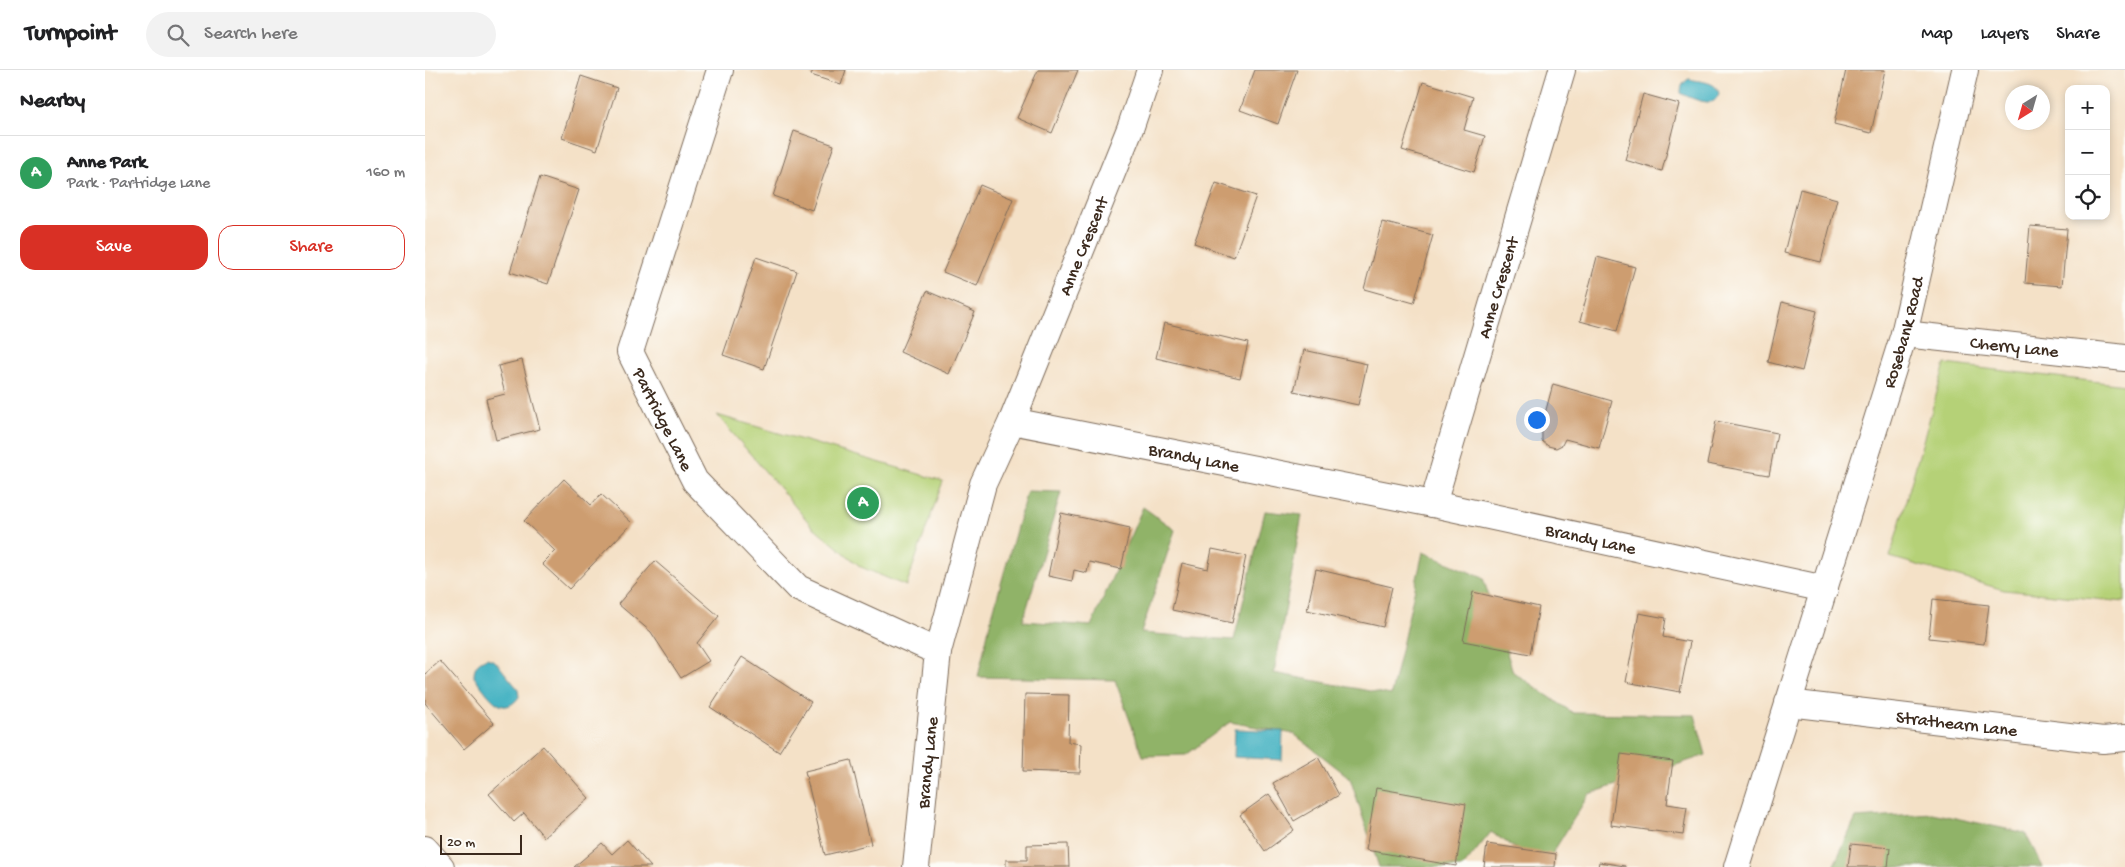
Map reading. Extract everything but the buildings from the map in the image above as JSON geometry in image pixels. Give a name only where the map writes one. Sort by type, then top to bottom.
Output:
[{"type":"street","name":"Partridge Lane","points":[[719,70],[630,352],[695,481],[798,588],[938,652]]},
{"type":"street","name":"Anne Crescent","points":[[1012,421],[1131,126],[1150,70]]},
{"type":"street","name":"Anne Crescent","points":[[1433,504],[1562,70]]},
{"type":"street","name":"Rosebank Road","points":[[1737,867],[1904,334],[1965,70]]},
{"type":"street","name":"Cherry Lane","points":[[1904,334],[2125,358]]},
{"type":"street","name":"Brandy Lane","points":[[916,867],[938,652],[983,484],[1012,421],[1433,504],[1825,589]]},
{"type":"street","name":"Strathearn Lane","points":[[1789,703],[2103,740],[2125,738]]},
{"type":"street","points":[[425,849],[441,867]]},
{"type":"green space","points":[[1945,364],[2125,385],[2125,602],[2004,590],[1890,557]]},
{"type":"green space","points":[[717,415],[943,481],[906,586],[861,567],[811,525]]},
{"type":"green space","points":[[1027,491],[1061,492],[1023,621],[1091,626],[1143,507],[1175,530],[1141,633],[1234,640],[1265,511],[1302,515],[1274,673],[1391,695],[1423,552],[1483,578],[1513,672],[1573,713],[1695,715],[1706,755],[1589,794],[1544,867],[1491,832],[1463,867],[1379,867],[1350,778],[1294,734],[1230,722],[1186,755],[1143,756],[1115,680],[978,677],[990,623]]},
{"type":"green space","points":[[1932,813],[2025,833],[2043,867],[1833,867],[1856,818]]},
{"type":"water","points":[[1689,79],[1712,84],[1719,94],[1711,102],[1697,100],[1684,95],[1681,93],[1682,86]]},
{"type":"water","points":[[487,658],[495,661],[518,689],[519,697],[512,704],[506,706],[495,702],[474,677],[477,665]]},
{"type":"water","points":[[1235,729],[1283,731],[1282,760],[1234,757]]},
{"type":"place","name":"Anne Park","points":[[863,503]]}]
